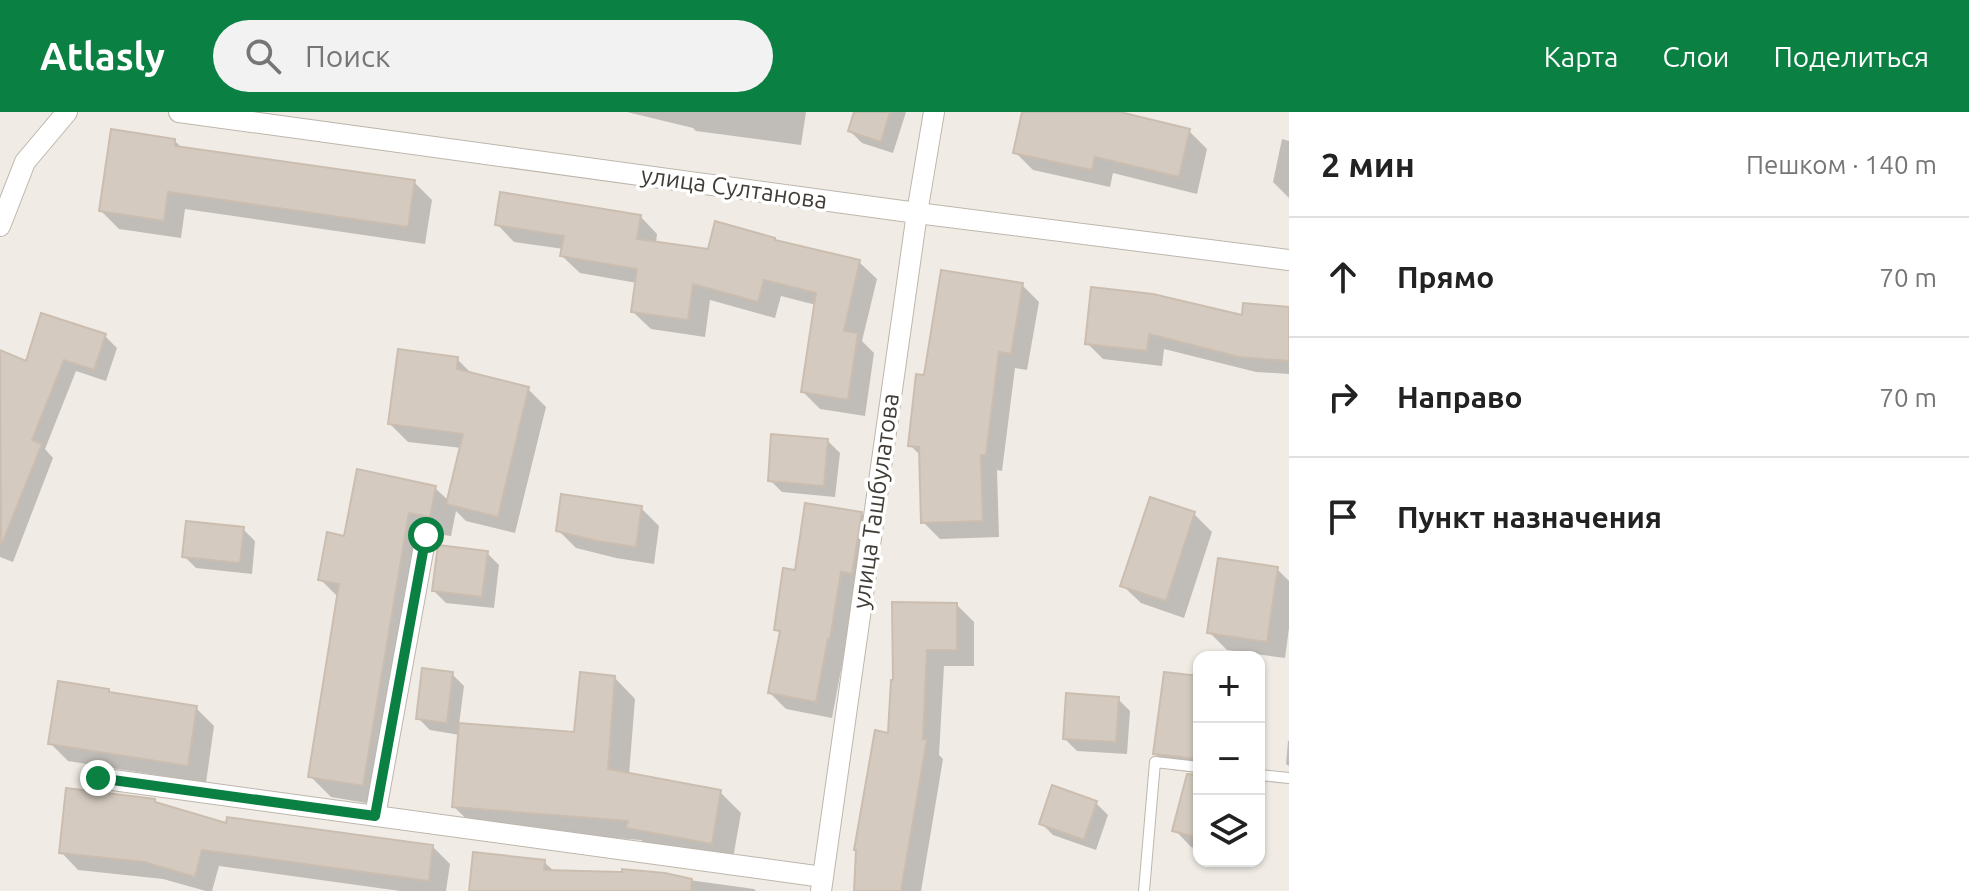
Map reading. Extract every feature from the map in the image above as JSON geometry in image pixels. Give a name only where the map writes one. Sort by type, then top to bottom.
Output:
[{"type":"street","points":[[0,226],[25,162],[67,112]]},
{"type":"street","name":"улица Султанова","points":[[179,112],[917,213],[1289,260]]},
{"type":"street","name":"улица Ташбулатова","points":[[822,884],[934,112]]},
{"type":"street","points":[[375,816],[426,535]]},
{"type":"street","points":[[98,778],[375,816],[822,884]]},
{"type":"lane","points":[[1144,891],[1155,762],[1193,766]]},
{"type":"lane","points":[[1265,776],[1289,778]]},
{"type":"building","points":[[854,112],[890,112],[881,142],[848,131]]},
{"type":"building","points":[[1022,112],[1120,112],[1190,129],[1179,177],[1095,157],[1092,170],[1013,153]]},
{"type":"building","points":[[111,129],[175,139],[175,146],[415,180],[408,227],[168,192],[164,221],[99,211]]},
{"type":"building","points":[[500,192],[641,215],[637,239],[708,249],[715,221],[775,240],[860,260],[844,331],[858,333],[848,400],[801,392],[816,293],[764,280],[758,302],[693,284],[688,320],[631,312],[637,269],[560,256],[564,236],[495,225]]},
{"type":"building","points":[[941,270],[1023,283],[1011,354],[999,352],[986,455],[981,455],[983,521],[921,523],[919,447],[908,446],[916,374],[924,375]]},
{"type":"building","points":[[1091,287],[1153,294],[1242,315],[1243,303],[1289,307],[1289,361],[1239,357],[1149,334],[1147,351],[1085,344]]},
{"type":"building","points":[[41,313],[106,334],[94,370],[64,360],[32,440],[42,444],[1,546],[0,350],[26,361]]},
{"type":"building","points":[[398,349],[458,357],[457,369],[529,387],[498,517],[446,504],[463,434],[388,424]]},
{"type":"building","points":[[771,434],[828,439],[824,486],[768,481]]},
{"type":"building","points":[[357,469],[436,486],[430,517],[409,513],[363,786],[308,777],[339,584],[318,580],[327,532],[344,536]]},
{"type":"building","points":[[561,494],[642,506],[636,547],[556,531]]},
{"type":"building","points":[[1150,497],[1195,512],[1166,601],[1120,586]]},
{"type":"building","points":[[805,503],[862,512],[852,574],[841,572],[816,702],[768,693],[780,631],[774,630],[783,568],[795,570]]},
{"type":"building","points":[[186,521],[244,527],[240,563],[182,557]]},
{"type":"building","points":[[438,545],[488,551],[482,597],[432,591]]},
{"type":"building","points":[[1218,558],[1278,567],[1267,642],[1207,633]]},
{"type":"building","points":[[892,602],[957,603],[957,650],[927,650],[923,739],[927,739],[901,891],[854,891],[854,850],[875,730],[888,733],[893,680]]},
{"type":"building","points":[[422,668],[453,672],[447,723],[416,719]]},
{"type":"building","points":[[580,672],[615,676],[608,769],[721,790],[712,844],[626,828],[628,821],[452,807],[459,723],[574,732]]},
{"type":"building","points":[[1164,672],[1193,675],[1193,758],[1153,754]]},
{"type":"building","points":[[58,681],[197,706],[188,766],[48,744]]},
{"type":"building","points":[[1066,693],[1119,697],[1116,742],[1063,739]]},
{"type":"building","points":[[1187,774],[1193,774],[1193,836],[1172,831]]},
{"type":"building","points":[[1052,785],[1097,801],[1084,840],[1039,824]]},
{"type":"building","points":[[66,788],[155,799],[155,802],[226,823],[227,817],[433,845],[429,881],[202,850],[195,877],[144,862],[59,853]]},
{"type":"building","points":[[473,852],[545,860],[544,870],[622,872],[622,869],[665,873],[692,879],[691,891],[469,891]]},
{"type":"route","points":[[98,778],[375,816],[426,535]]}]
